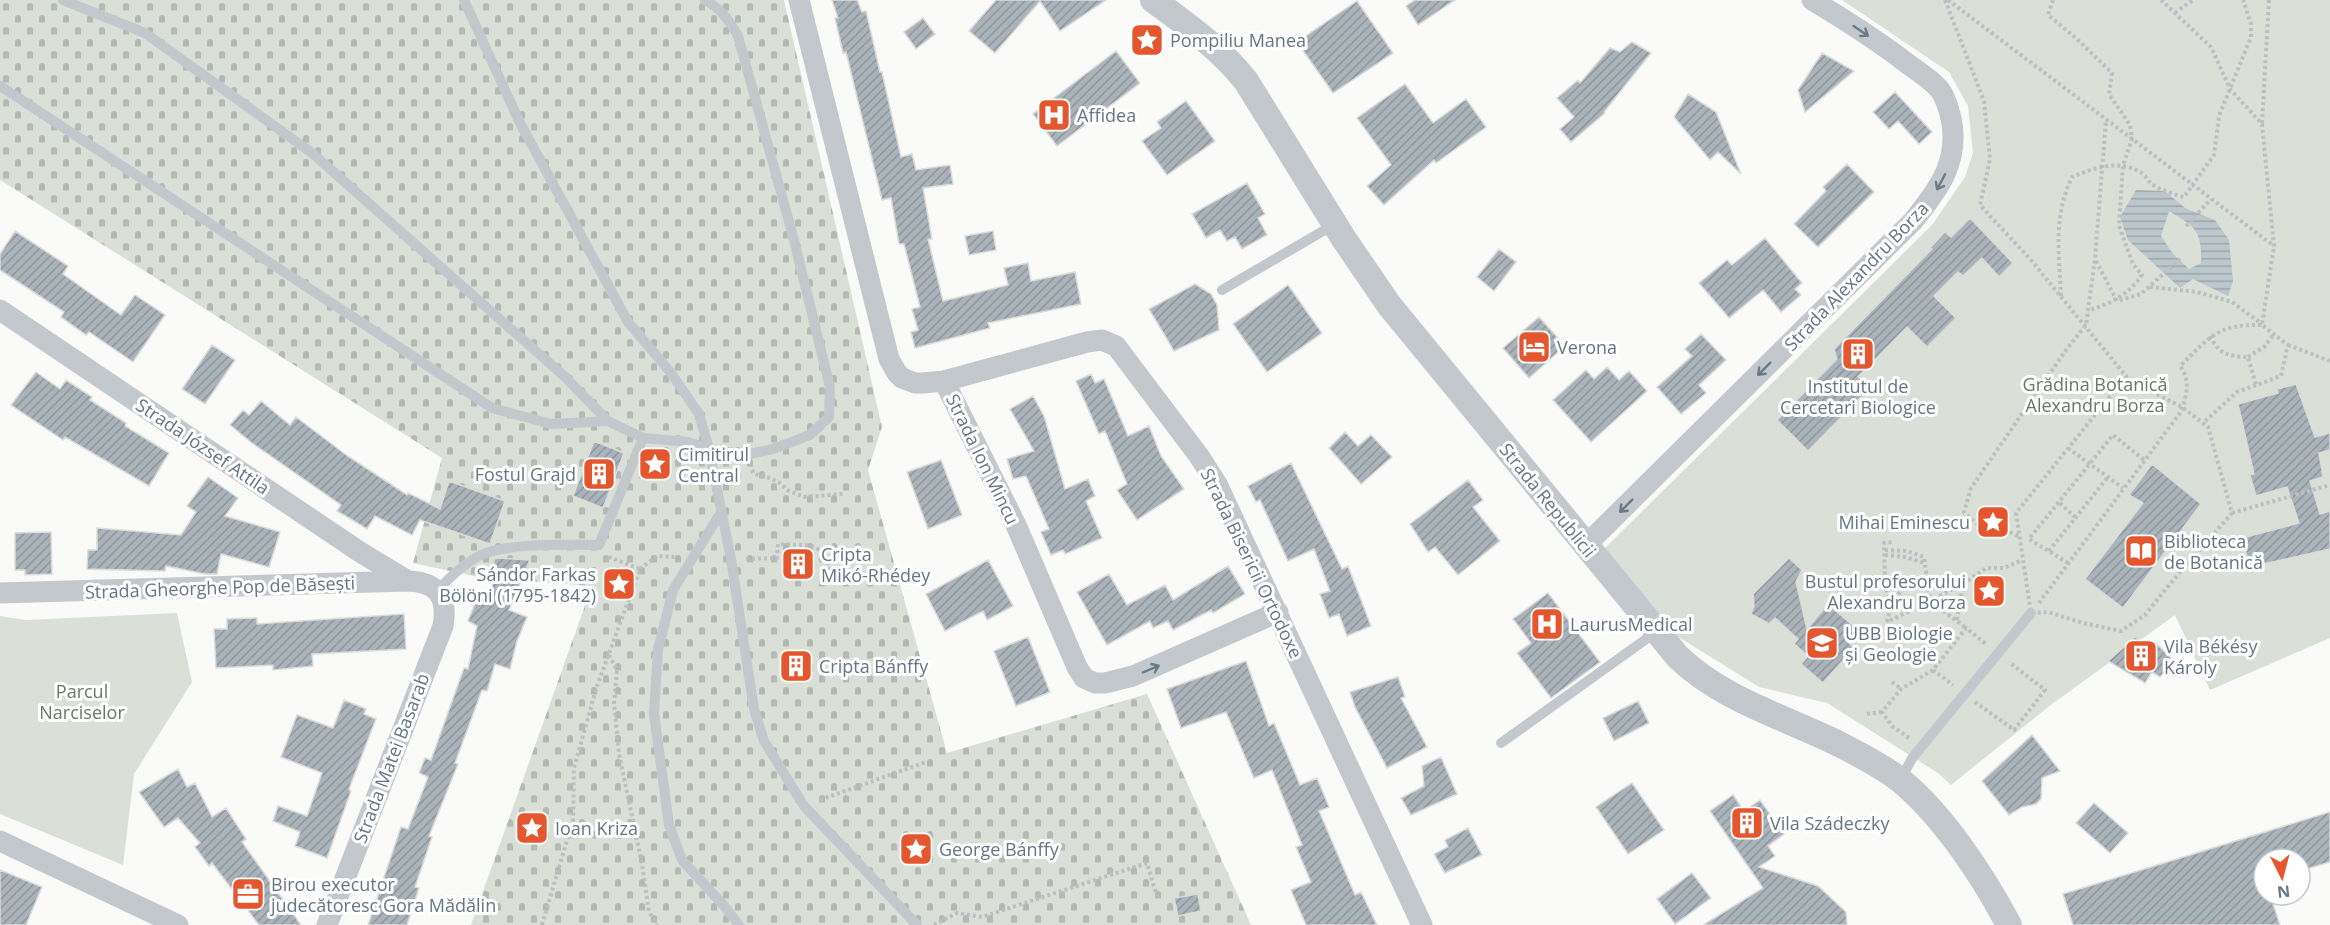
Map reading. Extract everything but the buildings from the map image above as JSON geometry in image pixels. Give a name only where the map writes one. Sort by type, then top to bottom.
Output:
[{"type":"street","name":"Strada Ion Mincu","points":[[799,0],[889,359],[897,373],[908,381],[915,383],[944,381],[1016,525],[1077,667],[1084,678],[1095,683],[1117,681],[1149,670],[1278,612]]},
{"type":"street","name":"Strada Republicii","points":[[1153,0],[1215,47],[1232,63],[1246,81],[1335,224],[1389,305],[1678,657],[1710,684],[1759,710],[1844,747],[1900,780],[1935,816],[1958,845],[1986,884],[2009,925]]},
{"type":"street","name":"Strada Alexandru Borza","points":[[1586,545],[1913,221],[1933,197],[1945,175],[1953,151],[1954,132],[1949,110],[1941,92],[1890,51],[1812,0]]},
{"type":"street","name":"Strada József Attila","points":[[0,309],[360,552],[408,581]]},
{"type":"street","name":"Strada Bisericii Ortodoxe","points":[[944,381],[1087,342],[1102,340],[1112,343],[1132,366],[1217,484],[1422,925]]},
{"type":"street","name":"Strada Gheorghe Pop de Băsești","points":[[0,593],[408,581],[423,581],[438,590]]},
{"type":"street","name":"Strada Matei Basarab","points":[[327,925],[442,626],[445,614],[444,602],[438,590]]},
{"type":"street","points":[[0,841],[178,925]]},
{"type":"lane","points":[[63,0],[145,33],[312,153],[564,376],[608,421],[643,438],[688,442],[709,449],[745,455],[773,449],[810,435],[829,417],[830,387],[794,240],[738,36],[729,20],[717,7],[705,0]]},
{"type":"lane","points":[[464,0],[519,121],[628,322],[671,373],[699,414],[709,449],[731,560],[754,709],[764,741],[804,806],[916,925]]},
{"type":"lane","points":[[0,86],[492,408],[551,424],[608,421]]},
{"type":"lane","points":[[1222,290],[1335,224]]},
{"type":"lane","points":[[438,590],[454,573],[482,555],[520,547],[599,544],[643,438]]},
{"type":"lane","points":[[721,512],[673,590],[658,649],[654,714],[669,825],[682,860],[739,925]]},
{"type":"lane","points":[[1900,780],[1913,757],[2031,613]]},
{"type":"lane","points":[[1501,743],[1656,632]]},
{"type":"path","points":[[1946,0],[2274,246]]},
{"type":"path","points":[[1946,0],[1984,100],[1990,159],[1980,205],[2086,325],[2130,381],[2182,406],[2208,427],[2232,513]]},
{"type":"path","points":[[2053,0],[2048,15],[2112,73],[2109,94],[2130,125],[2132,139],[2123,165],[2119,226],[2133,264],[2142,276],[2117,301]]},
{"type":"path","points":[[2161,0],[2211,47],[2230,89],[2262,124]]},
{"type":"path","points":[[2175,13],[2193,0]]},
{"type":"path","points":[[2061,296],[2058,221],[2063,196],[2072,177],[2103,166],[2123,165],[2142,172],[2153,185],[2176,196],[2184,197],[2214,155],[2219,116],[2251,37],[2251,24],[2243,0]]},
{"type":"path","points":[[2262,325],[2274,246],[2262,124],[2269,0]]},
{"type":"path","points":[[2018,536],[1996,526],[1978,525],[1964,512],[1971,488],[2066,350],[2086,325],[2095,259],[2106,120]]},
{"type":"path","points":[[2186,226],[2211,198]]},
{"type":"path","points":[[2088,311],[2141,294],[2182,257]]},
{"type":"path","points":[[2095,259],[2117,301]]},
{"type":"path","points":[[2150,287],[2197,292],[2232,302],[2288,345],[2330,361]]},
{"type":"path","points":[[2048,590],[2182,406],[2187,397],[2187,376],[2180,366],[2210,336],[2234,326],[2262,325]]},
{"type":"path","points":[[2210,336],[2217,349],[2232,356],[2248,357],[2264,347],[2274,334]]},
{"type":"path","points":[[2203,423],[2237,392],[2281,376],[2288,345]]},
{"type":"path","points":[[2248,357],[2256,385]]},
{"type":"path","points":[[2130,381],[2119,385],[2016,513],[2031,613],[2048,612],[2083,623],[2121,631],[2145,615],[2232,513],[2330,485]]},
{"type":"path","points":[[2068,563],[2029,539],[2114,435],[2144,460]]},
{"type":"path","points":[[2068,448],[2123,488]]},
{"type":"path","points":[[745,455],[754,474],[770,478],[787,490],[804,497],[844,494]]},
{"type":"path","points":[[2049,552],[2108,477]]},
{"type":"path","points":[[2060,503],[2075,517]]},
{"type":"path","points":[[1890,609],[1885,582],[1884,543],[1892,542]]},
{"type":"path","points":[[599,544],[609,558],[640,569]]},
{"type":"path","points":[[731,560],[777,558],[778,544],[818,548],[828,558],[830,571]]},
{"type":"path","points":[[1885,553],[1924,563],[1930,600],[1966,628]]},
{"type":"path","points":[[542,925],[573,820],[573,768],[596,689],[640,569],[657,555],[692,557]]},
{"type":"path","points":[[1928,585],[1906,580],[1890,609],[1887,622],[1964,584],[1986,568],[2004,568],[2022,560]]},
{"type":"path","points":[[1957,620],[1964,584]]},
{"type":"path","points":[[609,655],[617,670],[614,704],[619,754],[642,864],[649,912],[657,925]]},
{"type":"path","points":[[1867,714],[1882,712],[1901,689],[1933,670]]},
{"type":"path","points":[[1892,682],[1901,689]]},
{"type":"path","points":[[1882,712],[1892,726],[1911,738]]},
{"type":"path","points":[[804,806],[926,762]]},
{"type":"path","points":[[934,925],[957,913],[982,917],[1147,863],[1156,896]]},
{"type":"green space","name":"Cimitirul Central","points":[[0,0],[784,0],[882,427],[868,470],[947,753],[1147,694],[1251,925],[471,925],[592,586],[483,578],[413,563],[442,458],[0,180]]},
{"type":"green space","name":"Grădina Botanică Alexandru Borza","points":[[1842,0],[2330,0],[2330,638],[2210,690],[2175,615],[2052,704],[1951,785],[1938,773],[1827,703],[1759,687],[1669,631],[1604,549],[1932,225],[1965,177],[1973,153],[1968,106],[1949,72]]},
{"type":"green space","name":"Parcul Narciselor","points":[[177,613],[192,682],[134,774],[123,865],[0,814],[0,616],[26,620]]},
{"type":"shaded area","points":[[2136,190],[2165,191],[2185,208],[2215,220],[2229,240],[2233,281],[2228,296],[2193,279],[2180,288],[2128,240],[2120,217]],"holes":[[[2169,211],[2196,231],[2200,244],[2201,263],[2189,269],[2173,254],[2161,236]]]},
{"type":"place","name":"Pompiliu Manea","points":[[1147,40]]},
{"type":"place","name":"Affidea","points":[[1054,115]]},
{"type":"place","name":"Verona","points":[[1534,347]]},
{"type":"place","name":"Institutul de Cercetari Biologice","points":[[1858,354]]},
{"type":"place","name":"Cimitirul Central","points":[[655,464]]},
{"type":"place","name":"Fostul Grajd","points":[[599,474]]},
{"type":"place","name":"Mihai Eminescu","points":[[1993,522]]},
{"type":"place","name":"Biblioteca de Botanică","points":[[2141,551]]},
{"type":"place","name":"Cripta Mikó-Rhédey","points":[[798,564]]},
{"type":"place","name":"Sándor Farkas Bölöni (1795-1842)","points":[[619,584]]},
{"type":"place","name":"Bustul profesorului Alexandru Borza","points":[[1989,591]]},
{"type":"place","name":"LaurusMedical","points":[[1547,624]]},
{"type":"place","name":"UBB Biologie și Geologie","points":[[1822,643]]},
{"type":"place","name":"Vila Békésy Károly","points":[[2141,656]]},
{"type":"place","name":"Cripta Bánffy","points":[[796,666]]},
{"type":"place","name":"Vila Szádeczky","points":[[1747,823]]},
{"type":"place","name":"Ioan Kriza","points":[[532,828]]},
{"type":"place","name":"George Bánffy","points":[[916,849]]},
{"type":"place","name":"Birou executor judecătoresc Gora Mădălin","points":[[248,894]]}]
